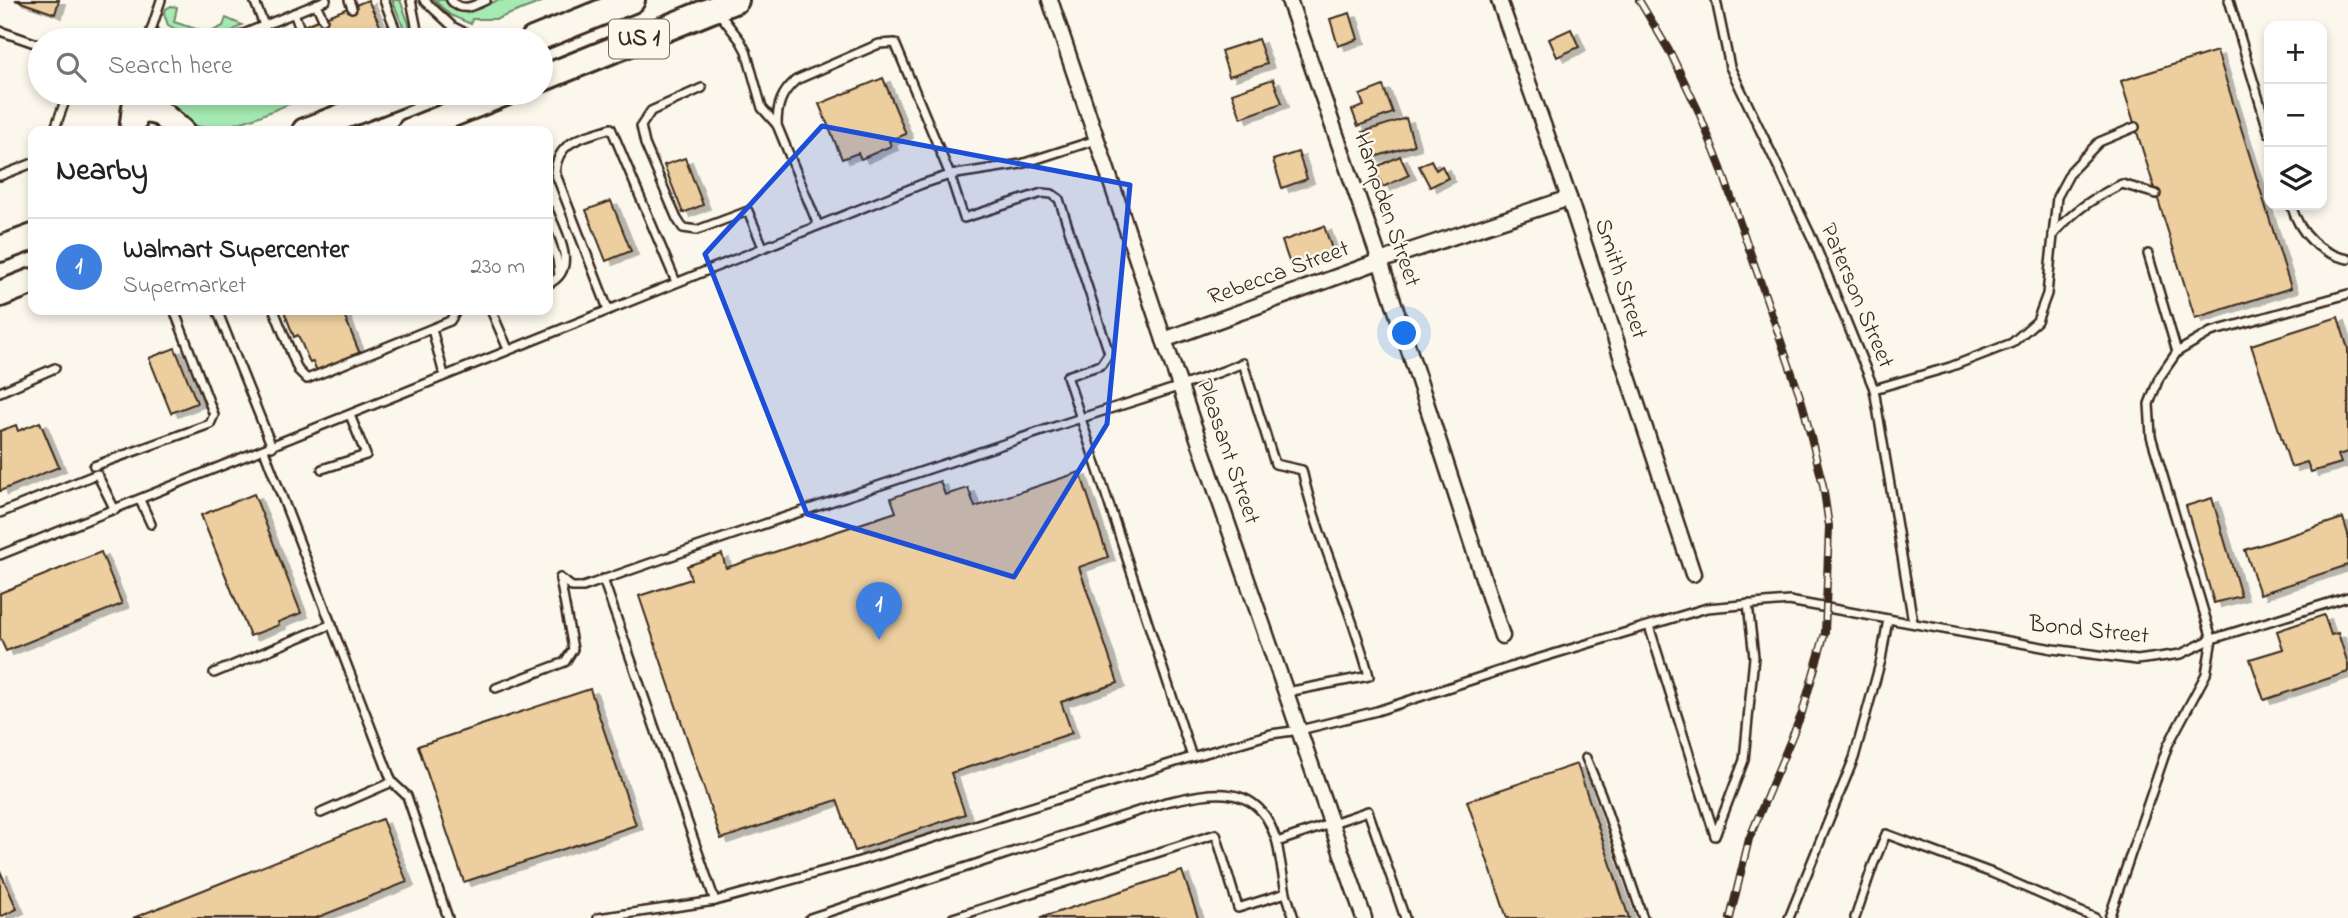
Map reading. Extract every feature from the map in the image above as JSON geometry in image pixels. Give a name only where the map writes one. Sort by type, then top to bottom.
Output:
[{"type":"highway","name":"US 1","points":[[553,32],[632,0]]},
{"type":"highway","name":"US 1","points":[[553,74],[726,4]]},
{"type":"highway","points":[[318,126],[371,105]]},
{"type":"highway","points":[[422,126],[475,105]]},
{"type":"highway","points":[[135,114],[160,113],[175,126]]},
{"type":"highway","points":[[0,249],[28,239]]},
{"type":"highway","points":[[0,294],[28,283]]},
{"type":"street","name":"Pleasant Street","points":[[1049,0],[1364,918]]},
{"type":"street","name":"Hampden Street","points":[[1289,0],[1380,261],[1502,636]]},
{"type":"street","name":"Smith Street","points":[[1499,0],[1569,198],[1693,574]]},
{"type":"street","name":"Rebecca Street","points":[[1164,340],[1380,261],[1569,198]]},
{"type":"lane","points":[[152,28],[161,0]]},
{"type":"lane","points":[[254,0],[264,26]]},
{"type":"lane","points":[[259,28],[326,0]]},
{"type":"lane","points":[[384,0],[395,28]]},
{"type":"lane","points":[[411,0],[417,28]]},
{"type":"lane","points":[[424,0],[456,28]]},
{"type":"lane","points":[[451,0],[458,7],[467,8],[486,0]]},
{"type":"lane","name":"Paterson Street","points":[[1716,0],[1730,67],[1813,240],[1874,389],[1913,622]]},
{"type":"lane","points":[[2229,0],[2264,116]]},
{"type":"lane","points":[[316,4],[323,19]]},
{"type":"lane","points":[[726,4],[746,51],[762,108],[777,125],[818,225]]},
{"type":"lane","points":[[294,13],[300,28]]},
{"type":"lane","points":[[0,31],[28,41]]},
{"type":"lane","points":[[777,125],[779,100],[787,88],[808,75],[879,44],[895,43],[950,175],[964,218],[1042,193],[1052,194],[1061,202],[1109,353],[1101,365],[1067,376],[1192,757]]},
{"type":"lane","points":[[702,88],[651,111],[641,126],[645,144],[683,229],[697,230],[748,211],[763,247]]},
{"type":"lane","points":[[56,126],[64,105]]},
{"type":"lane","points":[[1874,389],[1950,368],[2012,343],[2037,321],[2047,294],[2057,197],[2071,171],[2099,142],[2135,127]]},
{"type":"lane","points":[[608,309],[555,172],[556,160],[566,145],[611,128],[676,282]]},
{"type":"lane","points":[[0,555],[818,225],[950,175],[1021,164],[1097,140]]},
{"type":"lane","points":[[0,176],[28,165]]},
{"type":"lane","points":[[2052,235],[2066,219],[2091,199],[2122,184],[2156,194]]},
{"type":"lane","points":[[2293,210],[2296,221],[2309,240],[2330,255],[2348,259]]},
{"type":"lane","points":[[553,223],[566,257],[563,270],[553,280]]},
{"type":"lane","points":[[553,248],[559,275]]},
{"type":"lane","points":[[2148,254],[2177,352]]},
{"type":"lane","points":[[2109,918],[2168,745],[2206,674],[2212,639],[2151,436],[2149,404],[2159,378],[2177,352],[2211,332],[2348,294]]},
{"type":"lane","points":[[94,466],[209,424],[214,415],[176,315]]},
{"type":"lane","points":[[219,315],[393,782],[407,796],[448,918]]},
{"type":"lane","points":[[276,315],[298,370],[307,379],[450,321],[454,315]]},
{"type":"lane","points":[[493,315],[508,349]]},
{"type":"lane","points":[[432,328],[444,375]]},
{"type":"lane","points":[[496,688],[565,662],[573,649],[560,578],[572,587],[583,587],[1079,418],[1205,379],[1242,363],[1275,464],[1302,470],[1313,516],[1346,599],[1369,676],[1287,692]]},
{"type":"lane","points":[[0,392],[55,369]]},
{"type":"lane","points":[[321,469],[366,455],[350,415]]},
{"type":"lane","points":[[0,513],[97,474],[115,510]]},
{"type":"lane","points":[[140,500],[151,524]]},
{"type":"lane","points":[[603,579],[715,901]]},
{"type":"lane","name":"Bond Street","points":[[598,918],[715,901],[853,863],[1192,757],[1271,734],[1300,730],[1377,711],[1517,665],[1707,608],[1788,601],[2053,649],[2137,660],[2181,654],[2212,639],[2348,597]]},
{"type":"lane","points":[[1649,625],[1715,836],[1744,760],[1755,657],[1748,604]]},
{"type":"lane","points":[[1789,918],[1854,758],[1881,660],[1888,619]]},
{"type":"lane","points":[[214,673],[332,624]]},
{"type":"lane","points":[[1586,758],[1643,918]]},
{"type":"lane","points":[[321,813],[393,782]]},
{"type":"lane","points":[[810,918],[1166,802],[1211,793],[1234,794],[1251,801],[1267,818],[1278,842],[1286,893],[1294,918]]},
{"type":"lane","points":[[1278,842],[1368,811],[1405,918]]},
{"type":"lane","points":[[953,918],[1216,834],[1238,908],[1286,893]]},
{"type":"lane","points":[[1855,918],[1886,834],[1992,873],[2095,918]]},
{"type":"highlighted area","points":[[822,126],[1130,185],[1107,424],[1014,577],[807,514],[705,254]]},
{"type":"green space","points":[[392,0],[400,0],[409,28],[403,26]]},
{"type":"green space","points":[[434,0],[445,0],[457,11],[464,12],[501,0],[547,0],[497,19],[472,19],[471,24],[450,15]]},
{"type":"green space","points":[[177,7],[174,22],[193,28],[174,28],[168,25],[164,14],[166,9]]},
{"type":"green space","points":[[226,18],[242,25],[238,28],[219,28],[223,26]]},
{"type":"green space","points":[[166,105],[285,105],[225,126],[198,126]]},
{"type":"building","points":[[15,0],[59,0],[55,14]]},
{"type":"building","points":[[368,0],[381,28],[298,28]]},
{"type":"building","points":[[1350,13],[1358,39],[1338,46],[1330,19]]},
{"type":"building","points":[[1571,29],[1579,47],[1557,57],[1549,39]]},
{"type":"building","points":[[1258,39],[1267,64],[1229,76],[1221,51]]},
{"type":"building","points":[[2217,51],[2264,202],[2264,210],[2267,210],[2291,288],[2195,318],[2121,81]]},
{"type":"building","points":[[883,78],[906,134],[889,141],[891,146],[861,159],[858,153],[842,159],[819,104]]},
{"type":"building","points":[[1273,79],[1282,103],[1241,118],[1232,93]]},
{"type":"building","points":[[1383,86],[1393,113],[1358,126],[1352,110],[1364,106],[1360,95]]},
{"type":"building","points":[[1406,118],[1414,145],[1371,158],[1363,132]]},
{"type":"building","points":[[1298,152],[1307,179],[1282,188],[1273,160]]},
{"type":"building","points":[[1400,156],[1409,175],[1383,187],[1374,168]]},
{"type":"building","points":[[685,158],[703,205],[683,213],[664,165]]},
{"type":"building","points":[[1431,160],[1436,170],[1442,166],[1448,178],[1430,187],[1419,166]]},
{"type":"building","points":[[611,201],[631,251],[606,261],[586,210]]},
{"type":"building","points":[[1324,226],[1333,252],[1291,267],[1282,241]]},
{"type":"building","points":[[286,315],[344,315],[360,354],[317,371],[313,362],[310,363],[298,335],[294,337]]},
{"type":"building","points":[[2338,317],[2348,349],[2348,452],[2338,455],[2341,463],[2311,472],[2307,462],[2291,467],[2251,345]]},
{"type":"building","points":[[175,348],[197,403],[171,413],[149,358]]},
{"type":"building","points":[[40,422],[59,467],[0,491],[0,431],[16,425],[18,431]]},
{"type":"building","points":[[1080,472],[1108,557],[1079,567],[1118,683],[1061,702],[1072,733],[951,773],[965,814],[855,851],[837,800],[721,839],[639,596],[691,579],[687,566],[722,554],[726,568],[896,512],[891,498],[940,481],[945,495],[968,488],[975,507]]},
{"type":"building","points":[[254,494],[301,613],[250,636],[201,515]]},
{"type":"building","points":[[2212,498],[2241,596],[2214,603],[2186,506]]},
{"type":"building","points":[[2343,518],[2348,534],[2348,565],[2260,594],[2245,550]]},
{"type":"building","points":[[101,552],[122,604],[6,651],[0,638],[0,593]]},
{"type":"building","points":[[2324,615],[2331,635],[2338,633],[2348,672],[2264,700],[2250,659],[2283,649],[2277,631]]},
{"type":"building","points":[[590,689],[636,825],[464,882],[418,746]]},
{"type":"building","points":[[1577,764],[1629,918],[1507,918],[1467,801]]},
{"type":"building","points":[[382,819],[407,882],[316,918],[133,918]]},
{"type":"building","points":[[0,871],[17,909],[0,917]]},
{"type":"building","points":[[1182,871],[1198,918],[1040,918]]},
{"type":"railway","points":[[1639,0],[1671,54],[1698,110],[1721,168],[1802,402],[1823,485],[1829,526],[1825,633],[1802,713],[1749,839],[1730,918]]},
{"type":"place","name":"Walmart Supercenter","points":[[879,640]]}]
